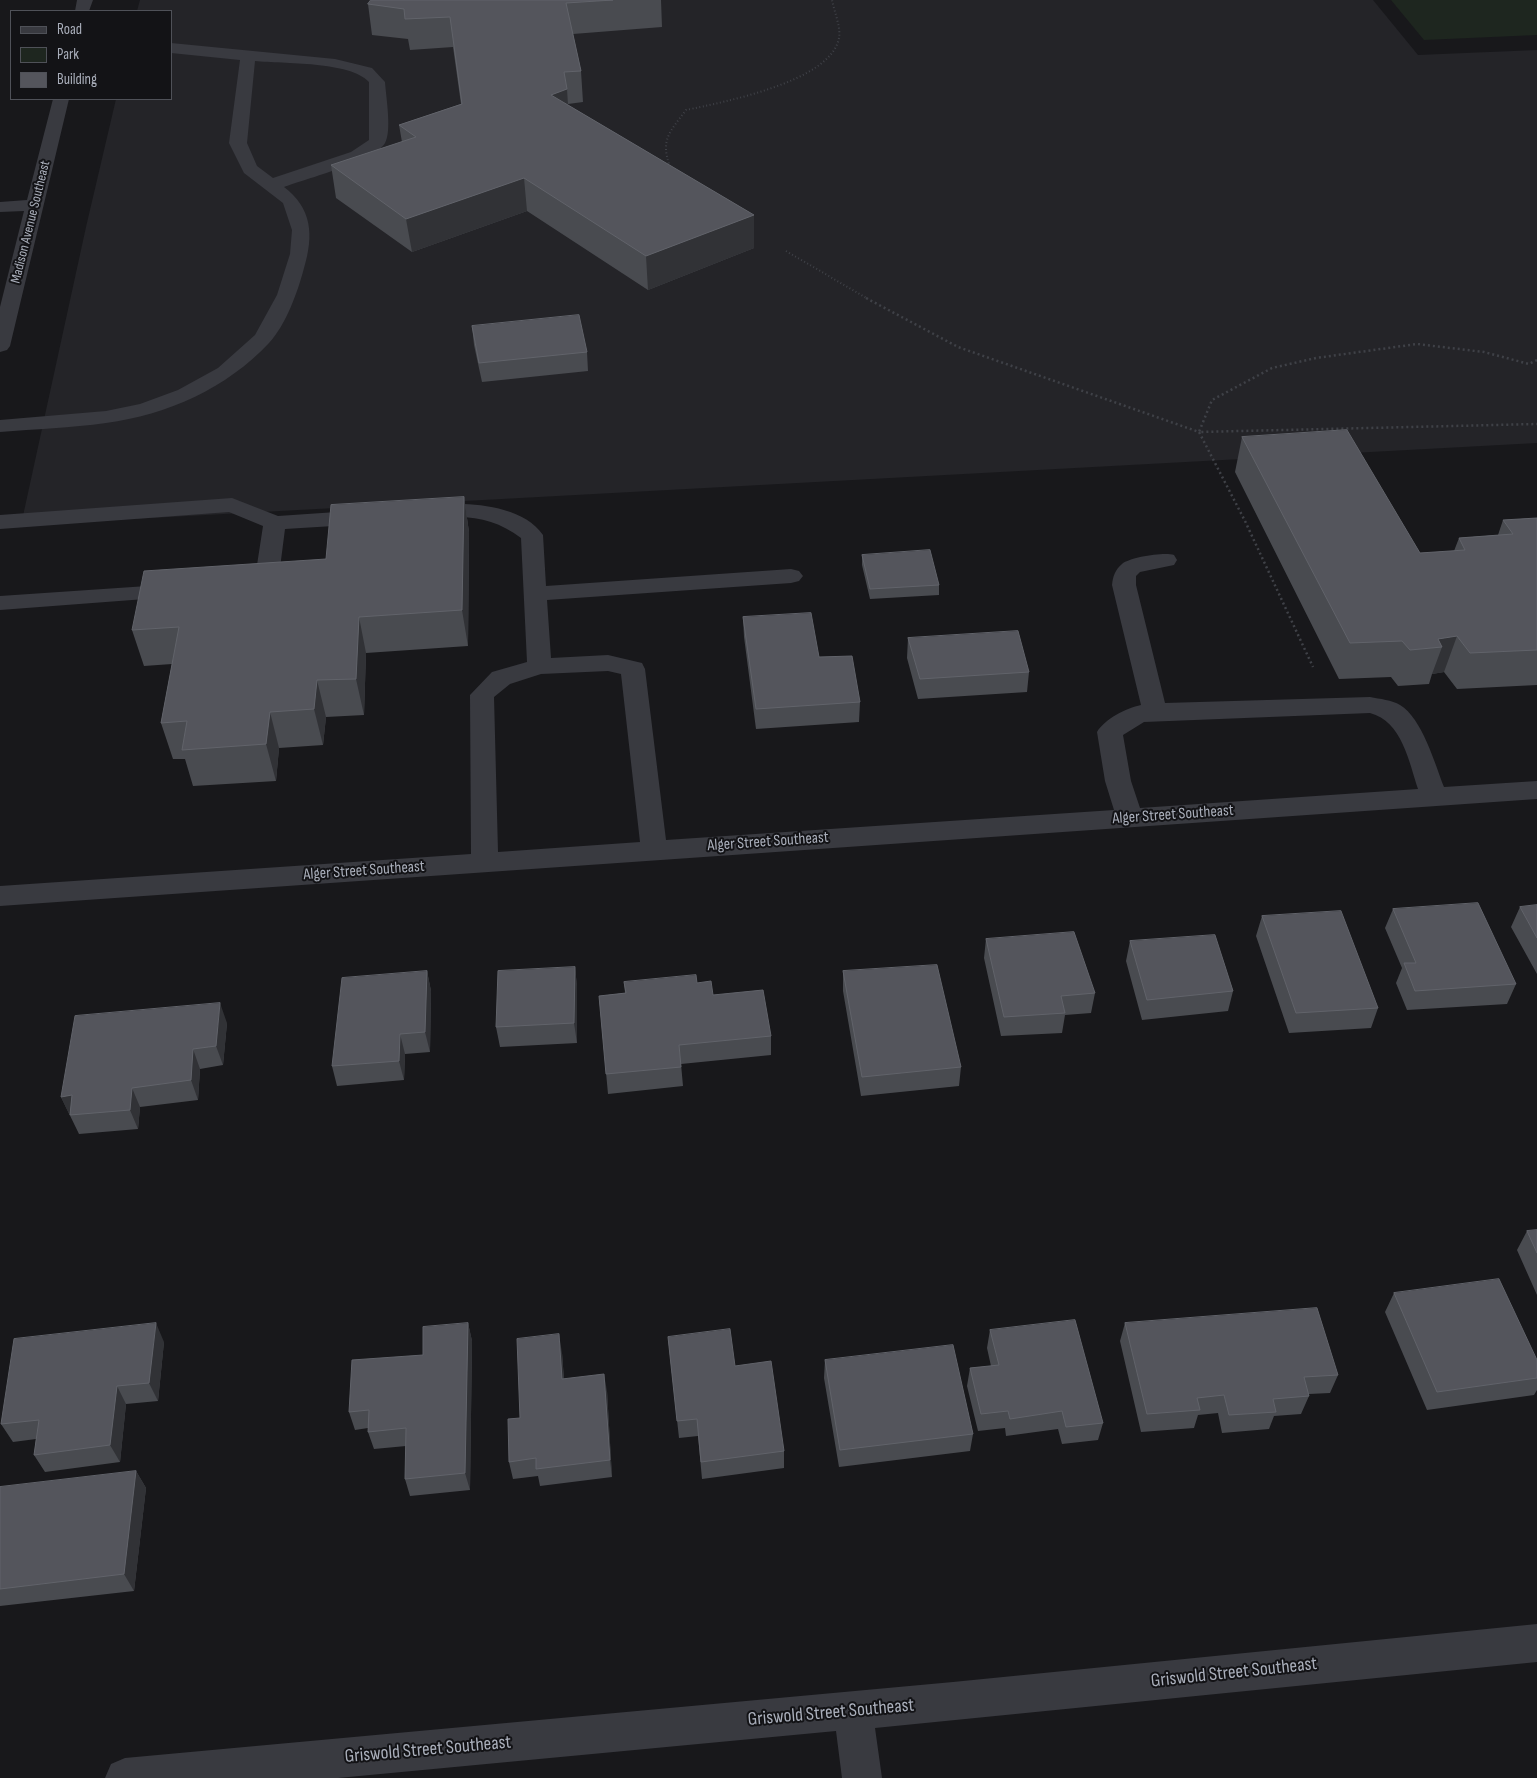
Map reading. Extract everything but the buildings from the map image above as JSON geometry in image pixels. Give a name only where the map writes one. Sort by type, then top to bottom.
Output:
[{"type":"street","points":[[172,48],[344,65],[364,70],[372,75],[377,82],[379,133],[377,142],[357,156],[271,185]]},
{"type":"street","points":[[0,426],[106,416],[145,409],[185,394],[225,372],[247,355],[263,338],[275,320],[287,295],[299,254],[301,230],[291,201],[250,169],[238,143],[248,56]]},
{"type":"street","name":"Madison Avenue Southeast","points":[[0,346],[61,100]]},
{"type":"street","points":[[0,207],[36,205]]},
{"type":"street","points":[[0,522],[232,505],[274,523],[471,509],[495,514],[517,523],[532,535],[539,666]]},
{"type":"street","points":[[0,603],[236,587],[268,568],[274,523]]},
{"type":"street","points":[[1155,712],[1124,584],[1125,574],[1132,567],[1166,560]]},
{"type":"street","points":[[535,594],[791,576]]},
{"type":"street","points":[[485,862],[482,695],[501,678],[539,666],[608,663],[634,669],[654,850]]},
{"type":"street","points":[[1130,818],[1118,781],[1110,732],[1138,714],[1155,712],[1370,705],[1392,711],[1403,723],[1411,738],[1434,797]]},
{"type":"street","name":"Alger Street Southeast","points":[[0,896],[1537,790]]},
{"type":"street","name":"Griswold Street Southeast","points":[[125,1778],[853,1711],[1537,1642]]},
{"type":"street","points":[[853,1711],[862,1778]]},
{"type":"path","points":[[673,173],[664,150],[668,134],[686,110],[741,98],[792,81],[830,57],[839,37],[832,0]]},
{"type":"path","points":[[786,251],[897,316],[958,347],[1199,432],[1537,424]]},
{"type":"path","points":[[1315,671],[1245,522],[1199,432],[1212,400],[1272,368],[1316,358],[1376,352],[1417,344],[1484,352],[1530,364],[1537,360]]},
{"type":"shaded area","points":[[140,0],[1373,0],[1418,55],[1537,50],[1537,443],[21,525],[116,100],[172,100],[172,10],[137,10]]},
{"type":"green space","points":[[1391,0],[1537,0],[1537,35],[1424,40]]}]
